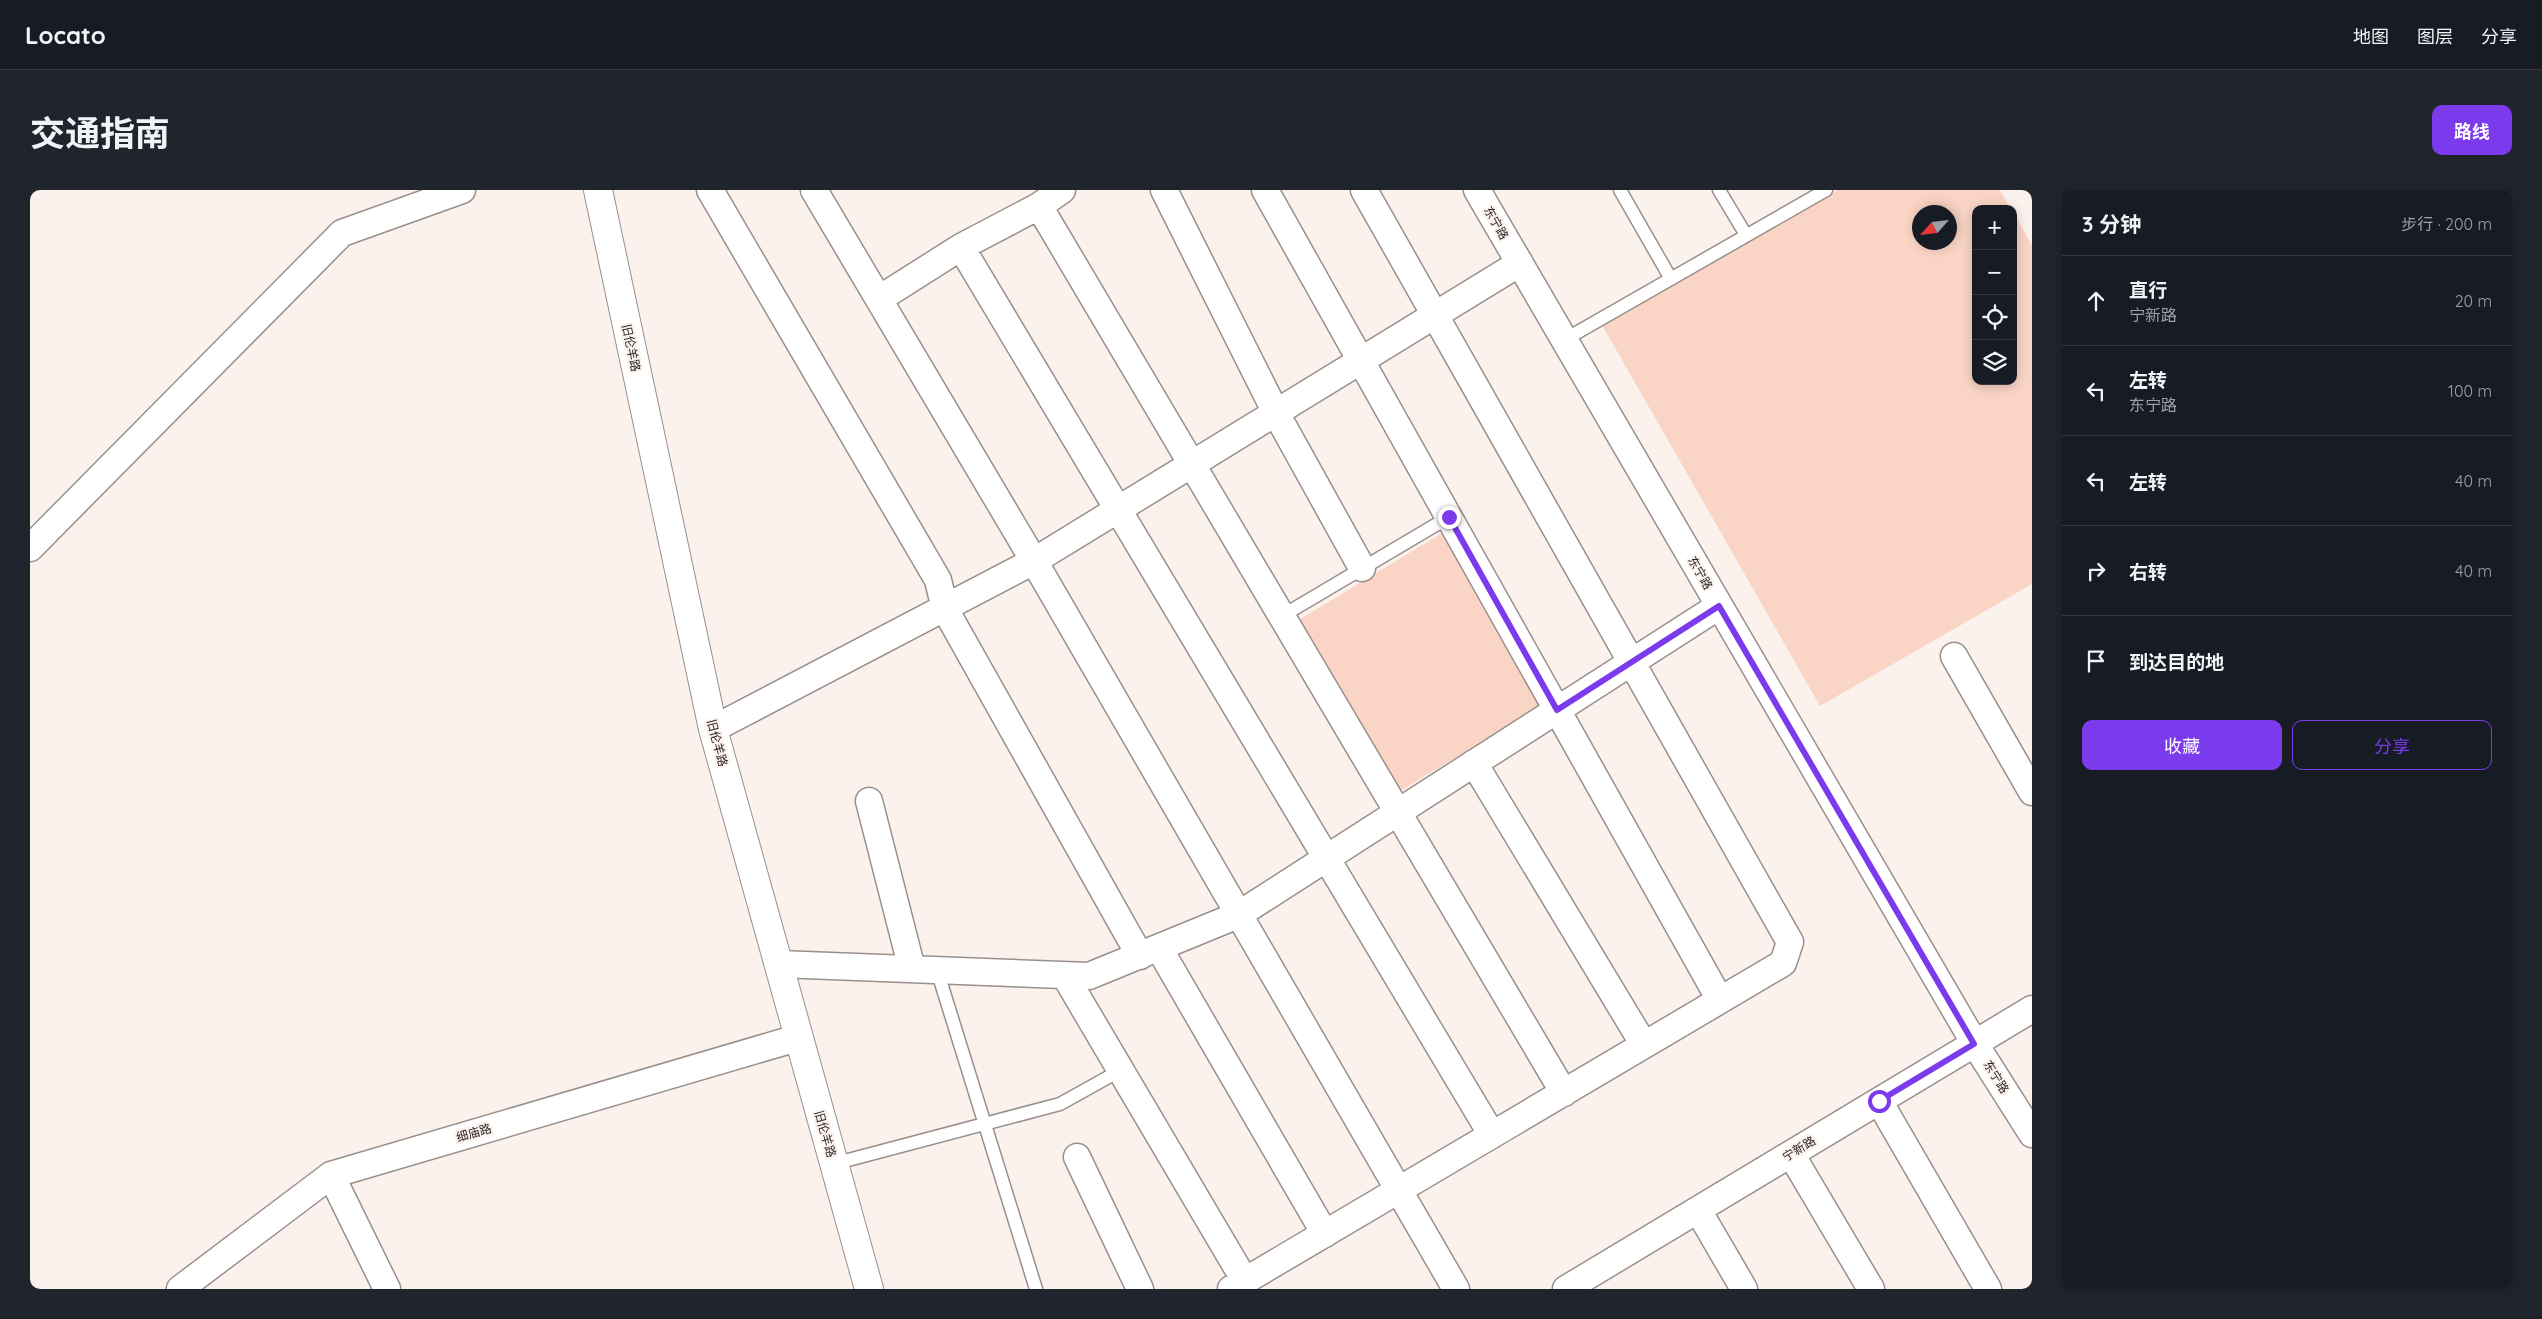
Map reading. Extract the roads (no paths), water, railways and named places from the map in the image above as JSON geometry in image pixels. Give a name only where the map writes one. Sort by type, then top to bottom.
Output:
[{"type":"street","points":[[30,548],[342,233],[462,190]]},
{"type":"street","name":"旧伦羊路","points":[[598,190],[713,729],[869,1289]]},
{"type":"street","points":[[710,190],[938,580],[945,609],[1149,952],[1325,1234]]},
{"type":"street","points":[[814,190],[1034,561],[1238,916],[1456,1289]]},
{"type":"street","points":[[879,299],[961,247],[1039,206],[1062,190]]},
{"type":"street","points":[[1164,190],[1276,413],[1362,568]]},
{"type":"street","points":[[1265,190],[1720,1000]]},
{"type":"street","points":[[1065,976],[1121,1070],[1238,1285],[1784,963],[1790,942],[1364,190]]},
{"type":"street","name":"东宁路","points":[[1477,190],[1974,1044],[2032,1134]]},
{"type":"street","points":[[1039,206],[1564,1093]]},
{"type":"street","points":[[961,247],[1492,1135]]},
{"type":"street","points":[[713,729],[1034,561],[1520,264]]},
{"type":"street","points":[[778,964],[1089,976],[1238,916],[1719,606]]},
{"type":"street","points":[[1954,656],[2032,792]]},
{"type":"street","points":[[1474,763],[1644,1045]]},
{"type":"street","points":[[868,801],[912,969]]},
{"type":"street","name":"宁新路","points":[[1566,1289],[2032,1009]]},
{"type":"street","name":"细庙路","points":[[180,1289],[331,1175],[798,1038]]},
{"type":"street","points":[[1879,1101],[1988,1289]]},
{"type":"street","points":[[1791,1154],[1871,1289]]},
{"type":"street","points":[[1077,1157],[1140,1289]]},
{"type":"street","points":[[331,1175],[387,1289]]},
{"type":"street","points":[[1698,1210],[1744,1289]]},
{"type":"lane","points":[[1620,190],[1671,279]]},
{"type":"lane","points":[[1719,190],[1746,236]]},
{"type":"lane","points":[[1564,340],[1746,236],[1818,192]]},
{"type":"lane","points":[[1282,616],[1449,517]]},
{"type":"lane","points":[[937,970],[1036,1289]]},
{"type":"lane","points":[[833,1164],[1060,1104],[1121,1070]]}]
